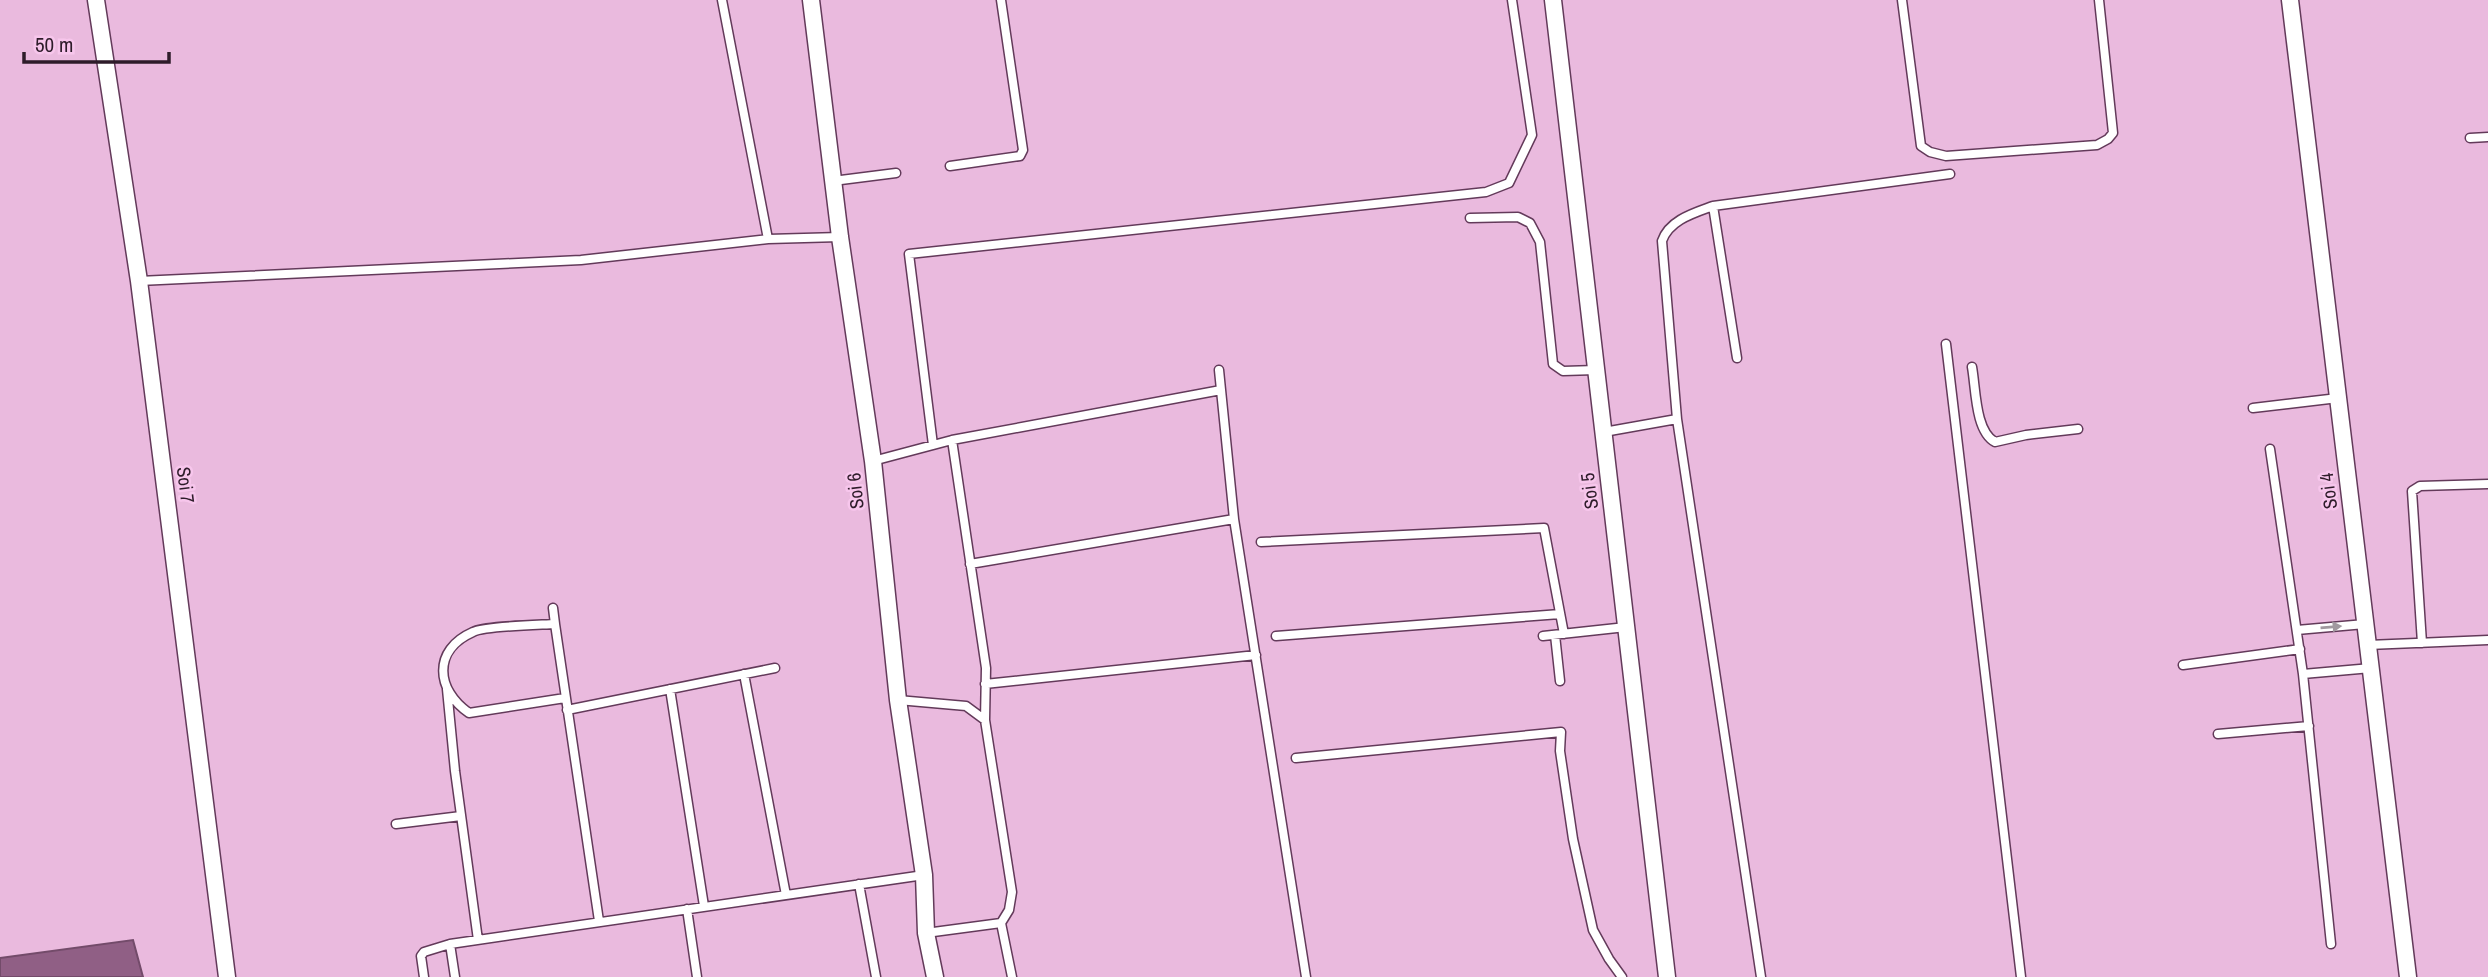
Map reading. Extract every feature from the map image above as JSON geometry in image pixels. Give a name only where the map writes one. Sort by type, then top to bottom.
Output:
[{"type":"street","name":"Soi 7","points":[[96,0],[139,281],[227,977]]},
{"type":"street","name":"Soi 6","points":[[811,0],[840,237],[873,460],[898,700],[925,875],[926,933],[935,977]]},
{"type":"street","name":"Soi 5","points":[[1553,0],[1667,977]]},
{"type":"street","name":"Soi 4","points":[[2290,0],[2408,977]]},
{"type":"lane","points":[[722,0],[768,239]]},
{"type":"lane","points":[[950,166],[1020,156],[1023,150],[1001,0]]},
{"type":"lane","points":[[933,445],[909,254],[1486,192],[1509,183],[1532,135],[1513,0]]},
{"type":"lane","points":[[1902,0],[1921,146],[1930,152],[1946,156],[2097,145],[2108,139],[2113,133],[2099,0]]},
{"type":"lane","points":[[2470,138],[2488,136]]},
{"type":"lane","points":[[833,181],[896,173]]},
{"type":"lane","points":[[1761,977],[1676,419],[1662,241],[1667,230],[1686,216],[1713,206],[1950,174]]},
{"type":"lane","points":[[1713,206],[1737,358]]},
{"type":"lane","points":[[1470,218],[1518,217],[1530,223],[1540,242],[1553,363],[1563,371],[1597,370]]},
{"type":"lane","points":[[139,281],[581,260],[768,239],[840,237]]},
{"type":"lane","points":[[1946,344],[2021,977]]},
{"type":"lane","points":[[1972,367],[1982,429],[1989,439],[1995,442],[2026,435],[2078,429]]},
{"type":"lane","points":[[1219,370],[1234,519],[1306,977]]},
{"type":"lane","points":[[873,460],[952,440],[1221,390]]},
{"type":"lane","points":[[2253,408],[2338,398]]},
{"type":"lane","points":[[1604,432],[1676,419]]},
{"type":"lane","points":[[952,440],[986,668],[985,720],[1012,892],[1009,911],[1002,923],[1012,977]]},
{"type":"lane","points":[[2270,449],[2300,649],[2331,944]]},
{"type":"lane","points":[[2422,643],[2412,491],[2420,486],[2488,484]]},
{"type":"lane","points":[[970,564],[1234,519]]},
{"type":"lane","points":[[1261,541],[1544,528],[1560,614],[1560,681]]},
{"type":"lane","points":[[553,608],[599,921]]},
{"type":"lane","points":[[1276,636],[1560,614]]},
{"type":"lane","points":[[478,940],[447,688],[442,670],[448,650],[474,631],[555,624]]},
{"type":"lane","points":[[2297,630],[2365,624]]},
{"type":"lane","points":[[1543,636],[1626,627]]},
{"type":"lane","points":[[2368,645],[2488,640]]},
{"type":"lane","points":[[2183,665],[2300,649]]},
{"type":"lane","points":[[985,684],[1255,655]]},
{"type":"lane","points":[[567,710],[775,668]]},
{"type":"lane","points":[[2303,674],[2371,668]]},
{"type":"lane","points":[[744,674],[786,895]]},
{"type":"lane","points":[[447,688],[458,705],[469,713],[565,698]]},
{"type":"lane","points":[[670,689],[705,906]]},
{"type":"lane","points":[[898,700],[946,702],[966,706],[985,720]]},
{"type":"lane","points":[[2218,734],[2309,726]]},
{"type":"lane","points":[[1296,758],[1561,732],[1560,751],[1573,839],[1593,930],[1622,977]]},
{"type":"lane","points":[[396,824],[461,816]]},
{"type":"lane","points":[[424,977],[421,956],[424,952],[450,944],[925,875]]},
{"type":"lane","points":[[859,884],[876,977]]},
{"type":"lane","points":[[687,909],[697,977]]},
{"type":"lane","points":[[926,933],[1002,923]]},
{"type":"lane","points":[[450,944],[455,977]]},
{"type":"shaded area","points":[[133,940],[143,977],[0,977],[0,958]]}]
